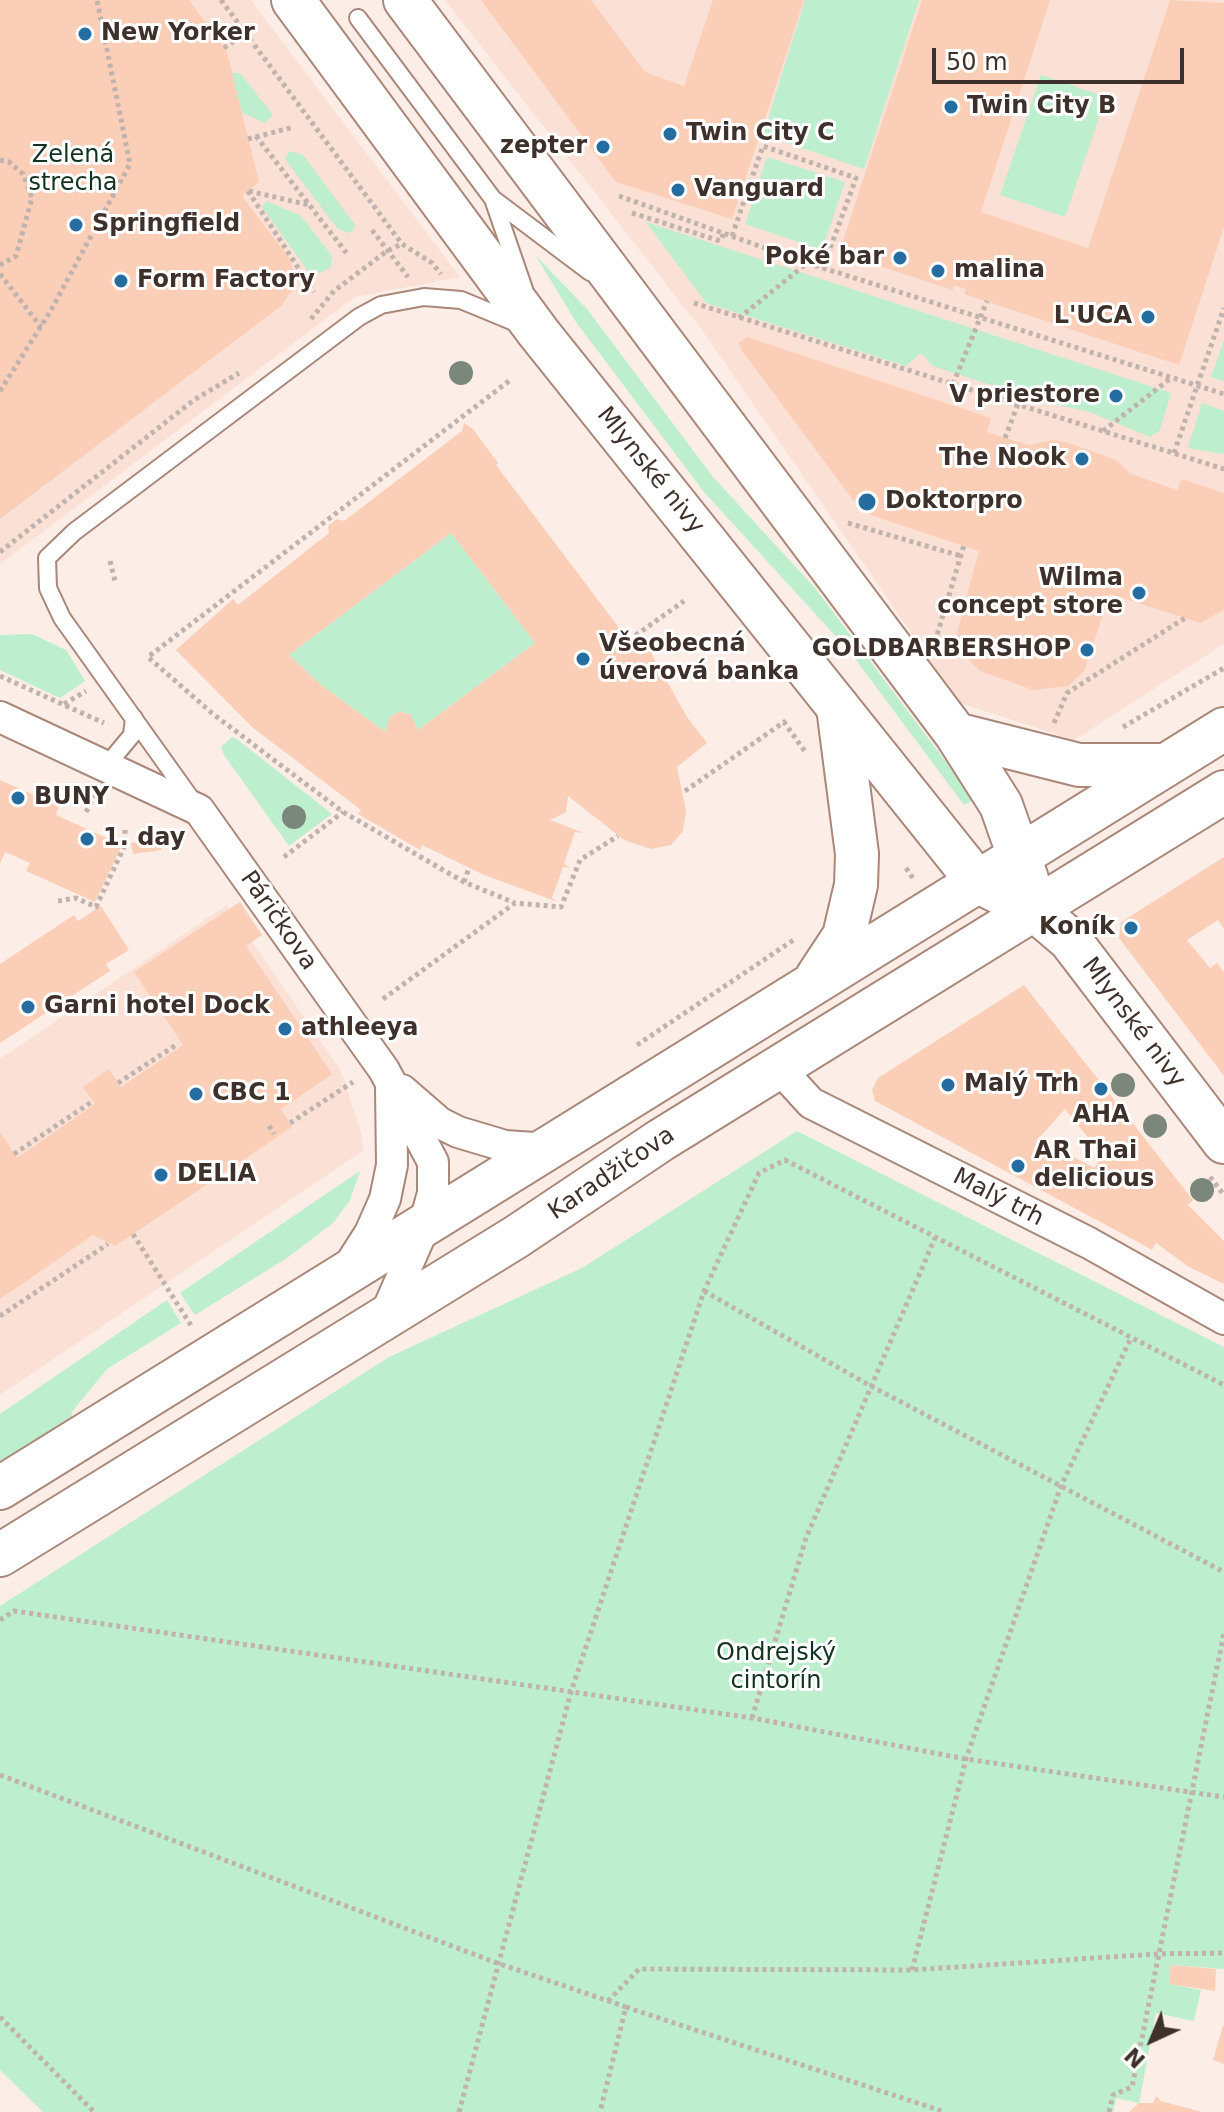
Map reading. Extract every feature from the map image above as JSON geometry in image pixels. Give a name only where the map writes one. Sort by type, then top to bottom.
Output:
[{"type":"main road","name":"Mlynské nivy","points":[[293,0],[538,332],[977,881],[1036,911],[1070,940],[1224,1142]]},
{"type":"main road","points":[[405,0],[956,734],[994,792],[1020,854],[1036,911]]},
{"type":"main road","points":[[814,981],[844,936],[856,885],[857,854],[838,707]]},
{"type":"main road","points":[[0,1488],[340,1281],[814,981],[1224,729]]},
{"type":"main road","points":[[956,734],[1079,765],[1165,765]]},
{"type":"main road","name":"Karadžičova","points":[[0,1555],[1224,792]]},
{"type":"street","name":"Páričkova","points":[[0,717],[199,810],[391,1081],[433,1162],[433,1193],[423,1229],[384,1318]]},
{"type":"street","name":"Malý trh","points":[[779,1068],[811,1103],[1089,1243],[1224,1319]]},
{"type":"street","points":[[391,1081],[440,1123],[458,1132],[505,1146],[549,1149]]},
{"type":"street","points":[[340,1281],[370,1233],[385,1199],[392,1165],[391,1081]]},
{"type":"lane","points":[[358,18],[493,199],[633,304]]},
{"type":"lane","points":[[493,199],[538,332]]},
{"type":"lane","points":[[199,810],[133,727],[62,618],[48,588],[47,558],[74,532],[359,317],[381,305],[424,297],[461,300],[538,332]]},
{"type":"lane","points":[[107,765],[133,727]]},
{"type":"path","points":[[0,391],[41,327],[130,164],[97,0]]},
{"type":"path","points":[[221,0],[402,244],[432,263],[461,300]]},
{"type":"path","points":[[224,48],[234,41]]},
{"type":"path","points":[[248,139],[294,127]]},
{"type":"path","points":[[256,136],[348,255]]},
{"type":"path","points":[[732,236],[763,146],[856,178],[823,268]]},
{"type":"path","points":[[0,160],[9,162],[23,174],[32,198],[16,256],[0,265]]},
{"type":"path","points":[[310,206],[248,191],[314,292]]},
{"type":"path","points":[[619,196],[725,231],[807,263],[1224,394]]},
{"type":"path","points":[[632,213],[720,241],[725,231]]},
{"type":"path","points":[[303,325],[334,291],[387,251],[402,244]]},
{"type":"path","points":[[739,318],[807,263]]},
{"type":"path","points":[[0,274],[41,327]]},
{"type":"path","points":[[953,384],[987,301]]},
{"type":"path","points":[[694,303],[1224,469]]},
{"type":"path","points":[[1174,453],[1222,322],[1224,308]]},
{"type":"path","points":[[0,552],[194,400],[248,368]]},
{"type":"path","points":[[1103,431],[1172,378]]},
{"type":"path","points":[[509,381],[148,657],[213,714],[343,812],[464,882],[515,903],[561,907],[580,860],[618,836]]},
{"type":"path","points":[[1005,438],[1018,404]]},
{"type":"path","points":[[848,523],[961,556]]},
{"type":"path","points":[[934,643],[964,545]]},
{"type":"path","points":[[110,561],[115,581]]},
{"type":"path","points":[[629,640],[684,601]]},
{"type":"path","points":[[1050,731],[1067,693],[1185,618]]},
{"type":"path","points":[[1115,731],[1224,668]]},
{"type":"path","points":[[0,676],[63,704],[133,727]]},
{"type":"path","points":[[63,704],[87,690]]},
{"type":"path","points":[[685,791],[784,722]]},
{"type":"path","points":[[284,857],[343,812]]},
{"type":"path","points":[[58,901],[76,898],[96,907],[125,845],[125,830]]},
{"type":"path","points":[[464,882],[469,868]]},
{"type":"path","points":[[383,999],[515,903]]},
{"type":"path","points":[[632,1048],[800,935]]},
{"type":"path","points":[[118,1083],[176,1045]]},
{"type":"path","points":[[290,1123],[353,1082]]},
{"type":"path","points":[[14,1154],[93,1101]]},
{"type":"path","points":[[269,1126],[274,1134]]},
{"type":"path","points":[[459,2112],[571,1692],[704,1291],[759,1173],[785,1160],[1130,1340],[1224,1385]]},
{"type":"path","points":[[133,1234],[193,1328]]},
{"type":"path","points":[[752,1718],[806,1538],[869,1385],[935,1238]]},
{"type":"path","points":[[0,1316],[108,1244]]},
{"type":"path","points":[[704,1291],[869,1385],[1224,1572]]},
{"type":"path","points":[[912,1970],[966,1759],[1061,1486],[1130,1340]]},
{"type":"path","points":[[0,1620],[14,1611],[752,1718],[966,1759],[1224,1797]]},
{"type":"path","points":[[1109,2112],[1113,2095],[1132,2087],[1156,1954],[1224,1633]]},
{"type":"path","points":[[0,1775],[497,1963],[945,2112]]},
{"type":"path","points":[[608,2001],[639,1969],[912,1970],[1156,1954],[1224,1953]]},
{"type":"path","points":[[600,2112],[626,2007]]},
{"type":"path","points":[[0,2017],[94,2112]]},
{"type":"shaded area","points":[[0,0],[251,0],[460,277],[355,297],[0,564]]},
{"type":"shaded area","points":[[445,0],[1224,0],[1224,644],[1074,740],[960,703],[702,330]]},
{"type":"shaded area","points":[[227,905],[341,1071],[364,1150],[0,1395],[0,1059]]},
{"type":"green space","points":[[805,0],[919,0],[864,169],[763,135]]},
{"type":"green space","points":[[230,73],[240,73],[273,115],[265,123],[232,108]]},
{"type":"green space","points":[[1041,75],[1106,97],[1065,217],[1000,195]]},
{"type":"green space","points":[[289,151],[303,155],[355,225],[354,230],[348,233],[337,228],[285,159]]},
{"type":"green space","points":[[767,157],[845,182],[822,250],[745,224]]},
{"type":"green space","points":[[267,201],[301,216],[332,256],[331,267],[321,273],[310,274],[262,207]]},
{"type":"green space","points":[[646,222],[1171,393],[1160,430],[1150,437],[1090,412],[1037,400],[933,366],[921,353],[906,366],[706,303]]},
{"type":"green space","points":[[536,256],[587,309],[713,477],[815,588],[974,799],[964,805],[850,652],[704,492],[576,322]]},
{"type":"green space","points":[[1224,340],[1224,381],[1211,377]]},
{"type":"green space","points":[[1202,403],[1224,411],[1224,454],[1188,448]]},
{"type":"green space","points":[[451,533],[535,643],[418,730],[411,715],[400,711],[390,717],[385,732],[321,685],[289,655]]},
{"type":"green space","points":[[32,634],[66,650],[85,681],[60,698],[0,670],[0,635]]},
{"type":"green space","points":[[232,737],[332,814],[289,846],[224,755],[221,747]]},
{"type":"green space","name":"Ondrejský cintorín","points":[[797,1131],[1224,1347],[1224,1969],[1171,1965],[1169,1984],[1201,1990],[1194,2021],[1156,2013],[1139,2103],[1116,2098],[1113,2112],[43,2112],[0,2070],[0,1606],[389,1357],[582,1268]]},
{"type":"green space","points":[[360,1171],[350,1200],[333,1223],[287,1258],[195,1315],[180,1293]]},
{"type":"green space","points":[[167,1300],[181,1323],[107,1369],[71,1413],[76,1424],[0,1468],[0,1414]]},
{"type":"building","points":[[0,0],[189,0],[227,52],[259,182],[242,196],[289,258],[294,271],[294,287],[281,306],[0,519]]},
{"type":"building","name":"Twin City C","points":[[481,0],[591,0],[645,72],[684,86],[713,0],[804,0],[732,219],[616,182]]},
{"type":"building","name":"Twin City B","points":[[922,0],[1050,0],[981,212],[1088,248],[1170,0],[1224,3],[1224,227],[1179,365],[964,294],[966,289],[954,285],[953,290],[839,253]]},
{"type":"building","points":[[747,337],[991,418],[987,432],[1005,438],[1029,445],[1054,440],[1069,443],[1116,460],[1131,474],[1177,490],[1182,479],[1224,493],[1224,610],[1200,623],[1110,594],[1084,671],[1068,686],[1033,690],[980,671],[964,655],[957,633],[979,551],[862,512],[742,351],[738,343]]},
{"type":"building","name":"Všeobecná úverová banka","points":[[464,423],[473,429],[498,463],[496,465],[632,645],[642,637],[687,717],[707,743],[677,767],[686,811],[683,831],[671,845],[651,849],[624,840],[568,796],[566,812],[550,820],[584,833],[575,832],[564,864],[570,868],[563,867],[552,898],[558,902],[484,875],[422,845],[420,850],[358,814],[361,810],[252,727],[176,650],[233,599],[238,605],[329,533],[328,526],[337,519],[344,521],[462,431]],"holes":[[[451,533],[535,643],[418,730],[411,715],[400,711],[390,717],[385,732],[321,685],[289,655]]]},
{"type":"building","points":[[0,780],[59,806],[56,815],[122,845],[95,902],[26,871],[30,863],[5,852],[0,864]]},
{"type":"building","points":[[160,839],[162,850],[133,854],[131,843]]},
{"type":"building","points":[[1224,857],[1224,929],[1218,920],[1187,940],[1210,968],[1217,963],[1224,972],[1224,1076],[1119,938],[1121,922]]},
{"type":"building","name":"CBC 1","points":[[240,902],[262,935],[246,946],[332,1074],[281,1109],[292,1127],[115,1246],[93,1235],[0,1299],[0,1132],[17,1158],[95,1104],[83,1087],[109,1069],[121,1087],[183,1045],[134,972]]},
{"type":"building","name":"Garni hotel Dock","points":[[101,906],[129,950],[106,964],[110,971],[0,1043],[0,964],[74,915],[78,921]]},
{"type":"building","points":[[1024,985],[1193,1200],[1188,1205],[1224,1241],[1224,1284],[1189,1267],[1156,1243],[1152,1250],[875,1101],[872,1090],[878,1078]],"holes":[[[1065,1109],[1103,1156],[1094,1168],[1039,1138]]]},
{"type":"building","points":[[1171,1965],[1216,1969],[1215,1991],[1169,1984]]},
{"type":"building","points":[[1224,2026],[1224,2064],[1213,2060]]},
{"type":"building","points":[[1156,2096],[1161,2101],[1202,2112],[1129,2112],[1139,2103],[1153,2103]]},
{"type":"place","name":"New Yorker","points":[[85,34]]},
{"type":"place","name":"Twin City B","points":[[951,107]]},
{"type":"place","name":"Twin City C","points":[[670,134]]},
{"type":"place","name":"zepter","points":[[603,147]]},
{"type":"place","name":"Vanguard","points":[[678,190]]},
{"type":"place","name":"Springfield","points":[[76,225]]},
{"type":"place","name":"Poké bar","points":[[900,258]]},
{"type":"place","name":"malina","points":[[938,271]]},
{"type":"place","name":"Form Factory","points":[[121,281]]},
{"type":"place","name":"L'UCA","points":[[1148,317]]},
{"type":"place","name":"V priestore","points":[[1116,396]]},
{"type":"place","name":"The Nook","points":[[1082,459]]},
{"type":"place","name":"Doktorpro","points":[[867,502]]},
{"type":"place","name":"Wilma concept store","points":[[1139,593]]},
{"type":"place","name":"GOLDBARBERSHOP","points":[[1087,650]]},
{"type":"place","name":"Všeobecná úverová banka","points":[[583,659]]},
{"type":"place","name":"BUNY","points":[[18,798]]},
{"type":"place","name":"1. day","points":[[87,839]]},
{"type":"place","name":"Koník","points":[[1131,928]]},
{"type":"place","name":"Garni hotel Dock","points":[[28,1007]]},
{"type":"place","name":"athleeya","points":[[285,1029]]},
{"type":"place","name":"Malý Trh","points":[[948,1085]]},
{"type":"place","name":"AHA","points":[[1101,1089]]},
{"type":"place","name":"CBC 1","points":[[196,1094]]},
{"type":"place","name":"AR Thai delicious","points":[[1018,1166]]},
{"type":"place","name":"DELIA","points":[[161,1175]]},
{"type":"park label","name":"Zelená strecha","points":[[73,170]]}]
